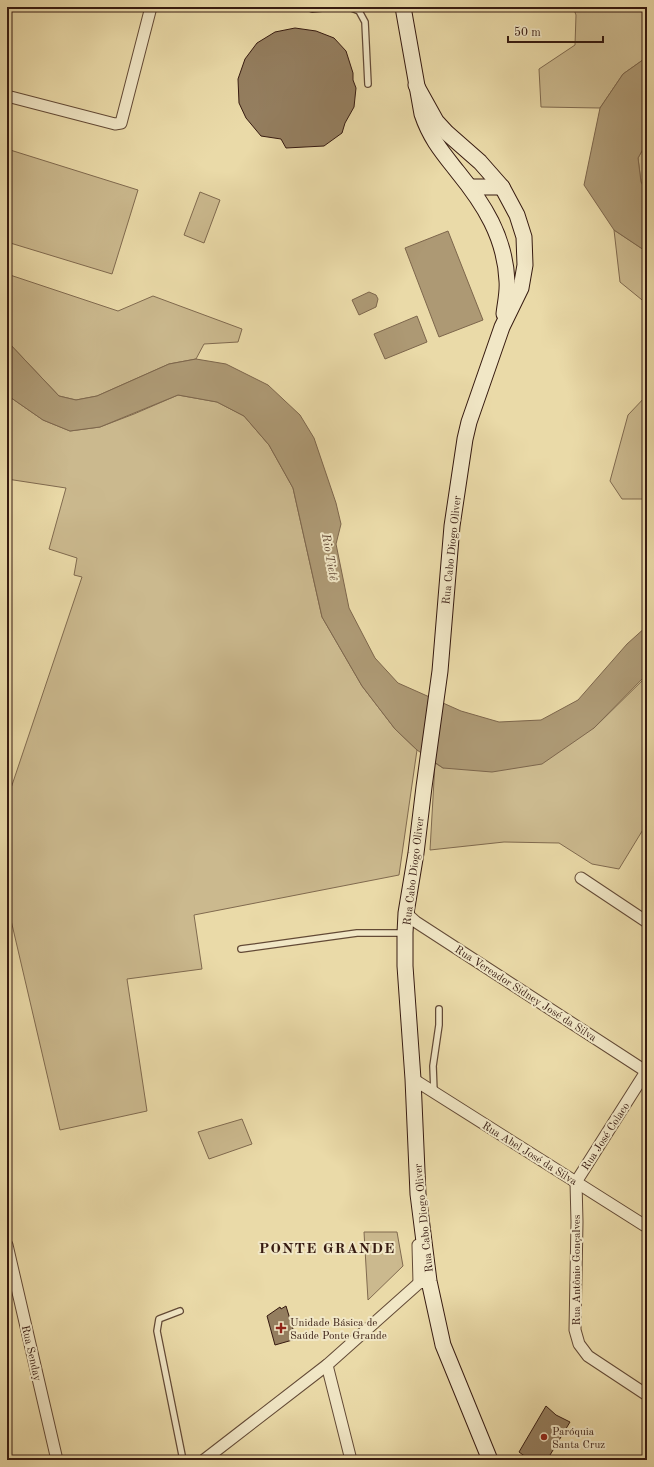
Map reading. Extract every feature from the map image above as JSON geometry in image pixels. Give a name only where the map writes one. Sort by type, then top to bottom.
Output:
[{"type":"main road","name":"Rua Cabo Diogo Oliver","points":[[403,7],[416,86],[427,130],[435,143],[470,187],[495,227],[504,254],[507,282],[502,327]]},
{"type":"main road","name":"Rua Cabo Diogo Oliver","points":[[416,86],[436,121],[447,133],[480,162],[502,187],[517,215],[524,237],[525,264],[521,288],[502,327],[468,422],[465,439],[452,526],[440,671],[416,853],[406,913],[405,933],[405,966],[413,1079],[418,1194],[424,1282],[443,1345],[490,1460]]},
{"type":"main road","points":[[470,187],[502,187]]},
{"type":"street","points":[[7,96],[115,124],[121,123],[151,7]]},
{"type":"street","points":[[581,878],[647,922]]},
{"type":"street","name":"Rua Vereador Sidney José da Silva","points":[[406,913],[416,922],[647,1071]]},
{"type":"street","name":"Rua José Colaco","points":[[576,1182],[647,1071]]},
{"type":"street","name":"Rua Abel José da Silva","points":[[413,1079],[647,1227]]},
{"type":"street","name":"Rua Antônio Gonçalves","points":[[576,1182],[575,1330],[579,1344],[588,1356],[647,1395]]},
{"type":"street","name":"Rua Senday","points":[[7,1245],[57,1460]]},
{"type":"street","points":[[204,1460],[327,1366],[424,1282]]},
{"type":"street","points":[[327,1366],[351,1460]]},
{"type":"lane","points":[[308,7],[312,9],[332,7]]},
{"type":"lane","points":[[349,7],[359,11],[365,22],[368,84]]},
{"type":"lane","points":[[241,949],[357,933],[405,933]]},
{"type":"lane","points":[[434,1093],[433,1066],[439,1025],[439,1009]]},
{"type":"lane","points":[[180,1311],[159,1319],[157,1331],[183,1460]]},
{"type":"shaded area","points":[[573,7],[647,7],[647,57],[623,74],[600,108],[541,107],[539,69],[575,45],[576,15]]},
{"type":"shaded area","points":[[647,142],[647,193],[641,182],[638,158]]},
{"type":"shaded area","points":[[7,149],[138,190],[112,274],[7,242]]},
{"type":"shaded area","points":[[200,192],[220,200],[204,243],[184,235]]},
{"type":"shaded area","points":[[614,230],[647,252],[647,304],[620,282]]},
{"type":"shaded area","points":[[7,274],[118,311],[153,296],[242,329],[238,342],[204,344],[196,359],[169,364],[97,396],[76,400],[59,396],[7,341]]},
{"type":"shaded area","points":[[7,395],[43,420],[70,431],[100,427],[178,395],[217,402],[244,416],[269,445],[293,488],[322,617],[362,686],[395,729],[417,750],[399,875],[194,915],[202,969],[127,979],[147,1111],[60,1130],[7,903],[7,800],[82,577],[74,575],[77,558],[49,549],[66,488],[7,479]]},
{"type":"shaded area","points":[[647,395],[646,499],[622,499],[610,481],[628,415]]},
{"type":"shaded area","points":[[647,676],[647,823],[619,869],[592,864],[559,843],[504,842],[430,850],[435,763],[443,768],[594,728]]},
{"type":"shaded area","points":[[242,1119],[252,1144],[209,1159],[198,1132]]},
{"type":"shaded area","points":[[364,1232],[397,1232],[403,1266],[368,1300]]},
{"type":"water","points":[[647,57],[647,142],[638,158],[641,182],[647,193],[647,252],[614,230],[584,185],[600,108],[623,74]]},
{"type":"water","points":[[448,231],[483,320],[439,337],[405,248]]},
{"type":"water","points":[[369,292],[376,295],[378,299],[376,307],[359,315],[352,300]]},
{"type":"water","points":[[417,316],[427,342],[385,359],[374,334]]},
{"type":"water","name":"Rio Tietê","points":[[7,341],[59,396],[76,400],[97,396],[169,364],[196,359],[226,364],[268,385],[300,415],[314,438],[336,503],[341,524],[336,544],[349,608],[375,658],[398,683],[461,711],[499,722],[541,720],[578,700],[627,644],[647,626],[647,674],[594,728],[542,764],[492,772],[443,768],[417,750],[395,729],[362,686],[322,617],[293,488],[269,445],[244,416],[217,402],[178,395],[100,427],[70,431],[43,420],[7,395]]},
{"type":"building","points":[[295,28],[316,31],[334,38],[346,51],[353,73],[353,80],[356,88],[354,107],[345,123],[342,133],[324,146],[286,148],[281,139],[261,136],[246,118],[239,103],[238,79],[245,59],[257,43],[275,32]]},
{"type":"building","name":"Unidade Básica de Saúde Ponte Grande","points":[[286,1306],[296,1339],[275,1345],[267,1316],[280,1307],[281,1309]]},
{"type":"building","name":"Paróquia Santa Cruz","points":[[546,1406],[556,1415],[570,1422],[547,1460],[530,1460],[519,1452]]},
{"type":"place","name":"Unidade Básica de Saúde Ponte Grande","points":[[281,1328]]},
{"type":"place","name":"Paróquia Santa Cruz","points":[[544,1437]]},
{"type":"district","name":"PONTE GRANDE","points":[[327,1248]]}]
